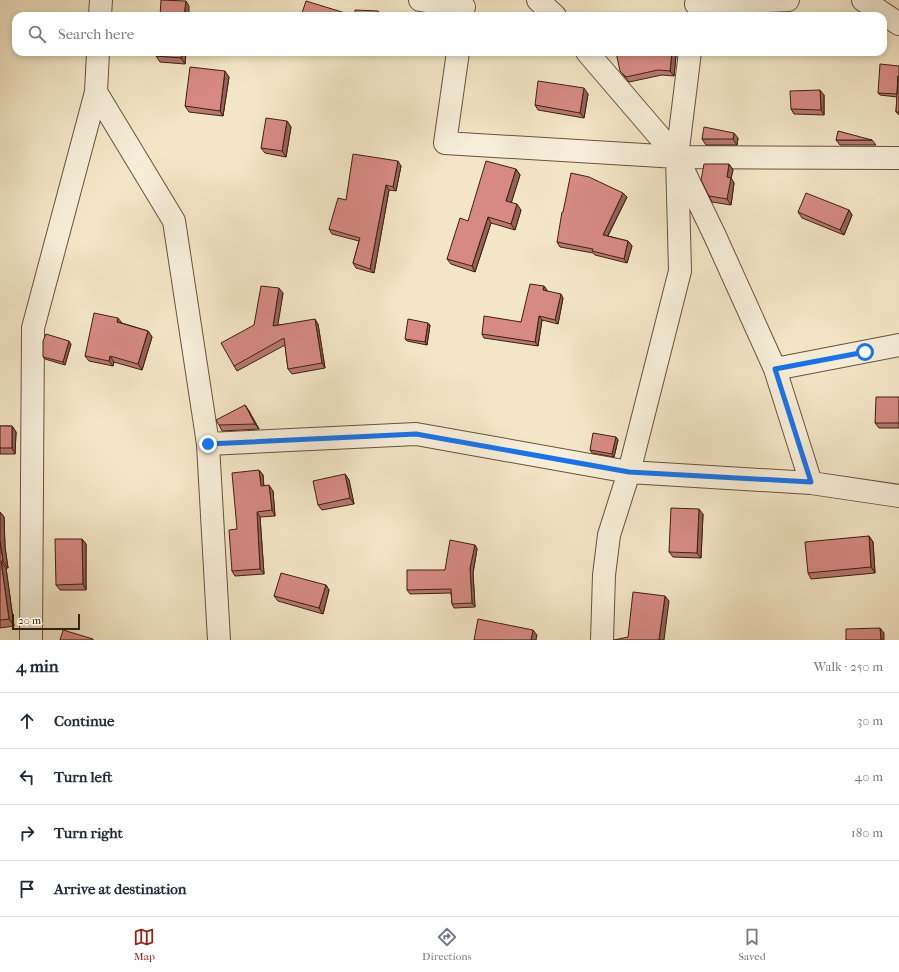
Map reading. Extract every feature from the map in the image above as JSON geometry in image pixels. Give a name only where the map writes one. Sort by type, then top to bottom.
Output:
[{"type":"street","points":[[100,12],[101,0]]},
{"type":"street","points":[[420,0],[464,8]]},
{"type":"street","points":[[538,0],[551,12]]},
{"type":"street","points":[[695,7],[788,0]]},
{"type":"street","points":[[863,0],[881,12]]},
{"type":"street","points":[[887,16],[899,24]]},
{"type":"street","points":[[31,640],[33,328],[96,92],[98,56]]},
{"type":"street","points":[[457,56],[445,143],[677,157],[899,158]]},
{"type":"street","points":[[590,56],[677,157],[715,236],[775,369],[811,482]]},
{"type":"street","points":[[602,640],[604,574],[609,535],[629,472],[680,271],[677,157],[690,56]]},
{"type":"street","points":[[96,92],[174,220],[208,444],[219,640]]},
{"type":"street","points":[[775,369],[899,345]]},
{"type":"street","points":[[208,444],[416,434],[629,472],[811,482],[899,496]]},
{"type":"building","points":[[161,0],[186,1],[185,12],[160,12]]},
{"type":"building","points":[[306,1],[342,12],[302,12]]},
{"type":"building","points":[[355,10],[378,11],[355,12]]},
{"type":"building","points":[[156,56],[181,56],[181,58]]},
{"type":"building","points":[[617,56],[672,56],[670,71],[658,70],[626,77],[620,71]]},
{"type":"building","points":[[880,64],[899,66],[897,94],[878,93]]},
{"type":"building","points":[[190,67],[225,71],[220,111],[185,106]]},
{"type":"building","points":[[898,76],[899,112],[896,112]]},
{"type":"building","points":[[538,81],[584,88],[580,113],[535,105]]},
{"type":"building","points":[[820,90],[821,110],[791,109],[790,91]]},
{"type":"building","points":[[266,118],[287,121],[282,151],[261,148]]},
{"type":"building","points":[[704,127],[734,133],[733,139],[702,139]]},
{"type":"building","points":[[838,131],[872,140],[836,140]]},
{"type":"building","points":[[353,154],[398,161],[393,187],[386,185],[370,269],[353,263],[360,238],[329,229],[338,198],[346,200]]},
{"type":"building","points":[[486,161],[516,169],[506,201],[517,204],[511,224],[488,217],[472,266],[447,259],[460,218],[468,221]]},
{"type":"building","points":[[704,164],[729,164],[727,177],[731,178],[727,199],[709,196],[701,180]]},
{"type":"building","points":[[571,173],[589,177],[623,193],[603,235],[628,241],[624,259],[592,251],[593,249],[557,242]]},
{"type":"building","points":[[806,193],[849,210],[840,230],[798,212]]},
{"type":"building","points":[[530,284],[544,286],[543,290],[561,294],[555,320],[539,316],[535,342],[482,334],[484,316],[521,322]]},
{"type":"building","points":[[261,286],[279,288],[273,326],[315,319],[322,363],[288,369],[284,338],[234,366],[221,343],[254,325]]},
{"type":"building","points":[[94,313],[118,318],[117,322],[148,331],[138,364],[110,356],[109,361],[85,356]]},
{"type":"building","points":[[408,319],[428,323],[425,342],[405,339]]},
{"type":"building","points":[[46,334],[69,341],[63,362],[43,357],[43,341]]},
{"type":"building","points":[[876,397],[899,397],[899,423],[875,423]]},
{"type":"building","points":[[245,405],[255,424],[219,425],[216,420]]},
{"type":"building","points":[[0,426],[12,426],[12,448],[0,448]]},
{"type":"building","points":[[593,433],[616,437],[612,454],[590,450]]},
{"type":"building","points":[[259,470],[261,486],[269,485],[272,510],[257,512],[260,569],[232,571],[229,530],[237,529],[232,473]]},
{"type":"building","points":[[345,474],[350,498],[318,505],[313,481]]},
{"type":"building","points":[[671,508],[699,509],[697,553],[669,552]]},
{"type":"building","points":[[869,536],[871,567],[808,573],[805,542]]},
{"type":"building","points":[[55,539],[82,539],[83,584],[56,585]]},
{"type":"building","points":[[450,540],[475,545],[470,568],[472,603],[452,604],[451,589],[407,590],[407,570],[445,570]]},
{"type":"building","points":[[0,542],[3,561],[1,561],[9,619],[0,620]]},
{"type":"building","points":[[281,573],[326,585],[319,608],[274,596]]},
{"type":"building","points":[[633,592],[665,596],[659,640],[614,640],[628,637]]},
{"type":"building","points":[[478,619],[533,630],[531,640],[474,640]]},
{"type":"building","points":[[880,628],[881,640],[846,640],[846,629]]},
{"type":"building","points":[[63,630],[93,639],[93,640],[60,640]]},
{"type":"route","points":[[208,444],[416,434],[629,472],[811,482],[775,369],[865,352]]}]
